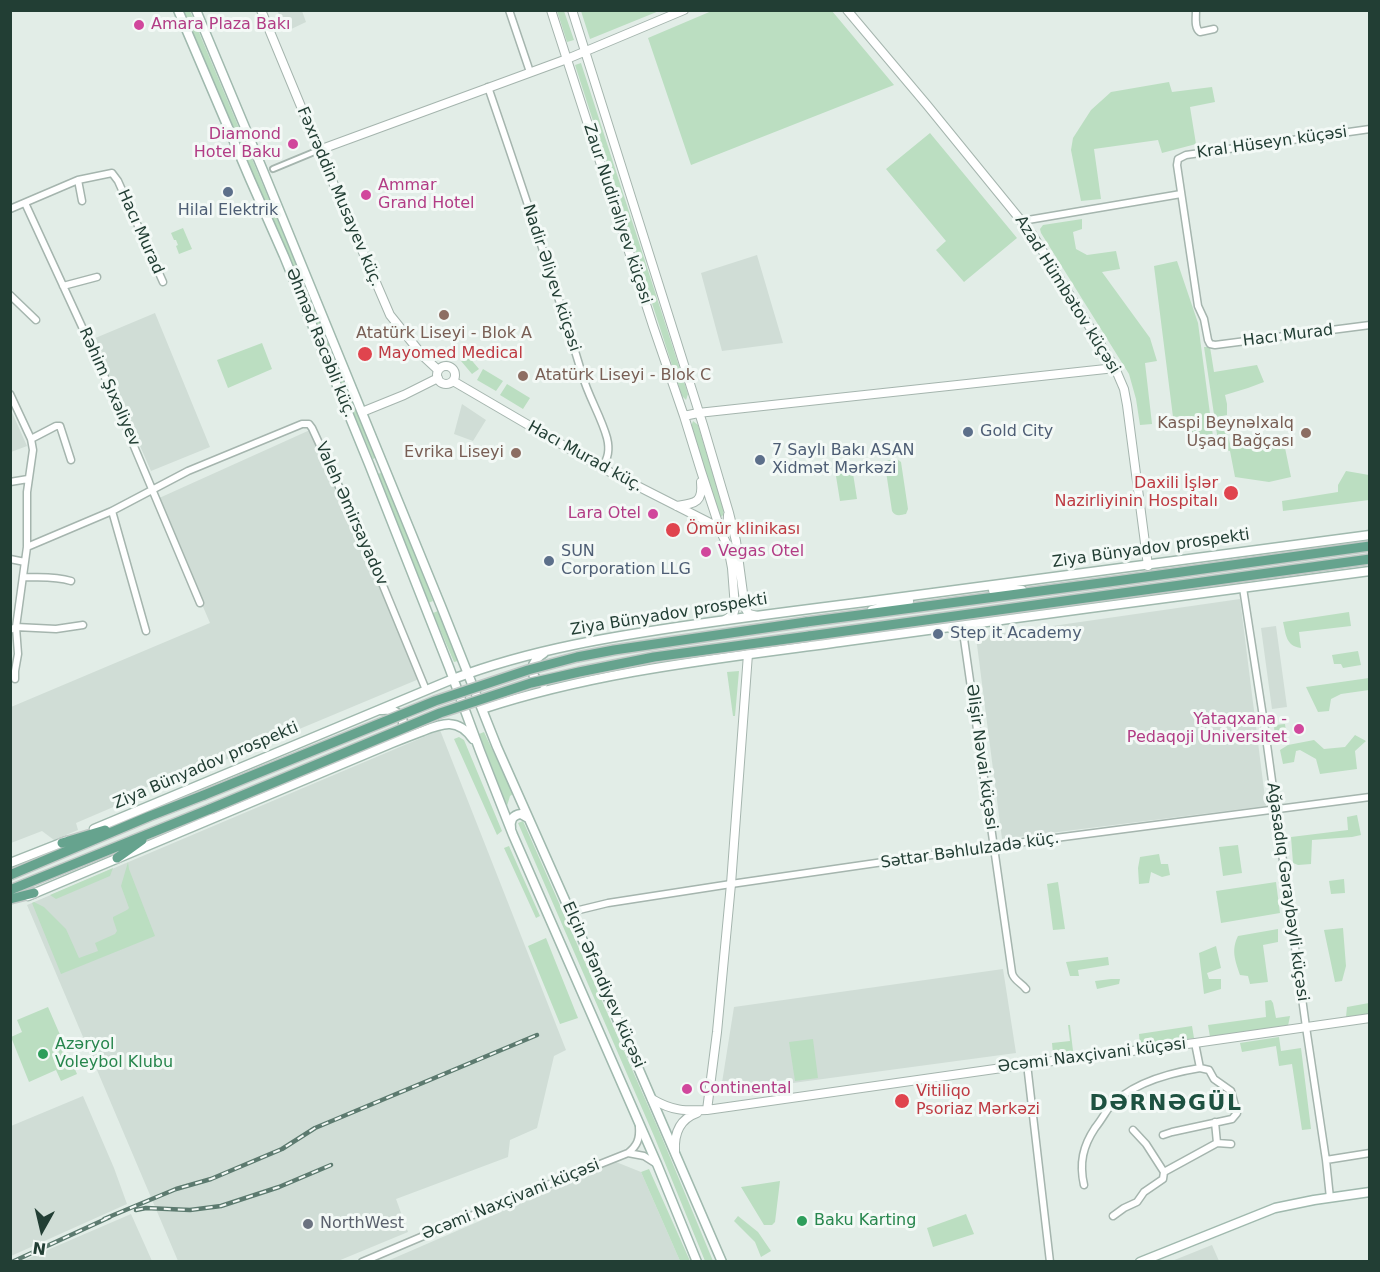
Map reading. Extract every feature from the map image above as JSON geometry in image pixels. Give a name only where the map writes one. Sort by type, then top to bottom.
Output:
[{"type":"main road","name":"Əhməd Rəcəbli küç.","points":[[178,10],[284,256],[369,464],[466,715]]},
{"type":"main road","name":"Əhməd Rəcəbli küç.","points":[[196,10],[482,710]]},
{"type":"main road","points":[[369,464],[381,459]]},
{"type":"main road","name":"Ziya Bünyadov prospekti","points":[[10,863],[468,673],[547,651],[612,637],[758,616],[1370,535]]},
{"type":"main road","name":"Ziya Bünyadov prospekti","points":[[10,875],[435,701],[528,670],[577,657],[838,617],[1370,546]]},
{"type":"main road","points":[[10,890],[440,713],[531,683],[645,659],[1370,559]]},
{"type":"main road","points":[[482,710],[563,686],[630,672],[748,654],[1370,571]]},
{"type":"main road","points":[[838,617],[959,590],[1043,590]]},
{"type":"main road","points":[[838,632],[962,625],[1045,603]]},
{"type":"main road","points":[[427,612],[441,606]]},
{"type":"main road","points":[[547,651],[535,660],[534,675],[540,683],[545,685],[563,686]]},
{"type":"main road","points":[[375,711],[394,710],[402,717],[403,731],[392,743]]},
{"type":"main road","name":"Elçin Əfəndiyev küçəsi","points":[[482,710],[722,1262]]},
{"type":"main road","name":"Elçin Əfəndiyev küçəsi","points":[[466,715],[513,835],[639,1122],[697,1262]]},
{"type":"main road","points":[[10,901],[442,724],[453,724],[462,728],[470,735],[480,751]]},
{"type":"main road","points":[[513,835],[511,824],[514,816],[521,814],[530,820]]},
{"type":"main road","points":[[62,843],[150,816]]},
{"type":"main road","points":[[117,858],[154,831]]},
{"type":"main road","points":[[1140,1262],[1275,1208],[1370,1192]]},
{"type":"street","name":"Fəxrəddin Musayev küç.","points":[[261,10],[390,315],[438,374]]},
{"type":"street","points":[[509,10],[530,72]]},
{"type":"street","name":"Zaur Nudirəliyev küçəsi","points":[[551,10],[700,471],[728,547],[731,558],[735,613],[724,621]]},
{"type":"street","name":"Zaur Nudirəliyev küçəsi","points":[[572,10],[729,513],[736,541],[745,608],[749,614],[758,616]]},
{"type":"street","points":[[273,169],[567,59],[684,10]]},
{"type":"street","name":"Azad Hümbətov küçəsi","points":[[847,10],[1022,221],[1115,368],[1124,389],[1127,405],[1148,566]]},
{"type":"street","points":[[1196,10],[1198,31],[1214,29]]},
{"type":"street","name":"Nadir Əliyev küçəsi","points":[[488,87],[589,396],[607,439],[609,452],[602,468]]},
{"type":"street","name":"Kral Hüseyn küçəsi","points":[[1181,194],[1177,161],[1186,155],[1370,129]]},
{"type":"street","name":"Hacı Murad","points":[[78,180],[112,174],[118,181],[163,282]]},
{"type":"street","points":[[10,209],[78,180],[82,201]]},
{"type":"street","points":[[1022,221],[1181,194]]},
{"type":"street","name":"Hacı Murad","points":[[1181,194],[1198,306],[1204,319],[1210,344],[1370,325]]},
{"type":"street","name":"Rəhim Şıxəliyev","points":[[25,203],[101,368],[200,603]]},
{"type":"street","points":[[63,285],[97,277]]},
{"type":"street","points":[[10,295],[36,320]]},
{"type":"street","points":[[362,412],[404,395],[438,374],[444,366],[452,368],[455,372],[453,381],[448,384],[445,384],[438,374]]},
{"type":"street","points":[[684,416],[1115,368]]},
{"type":"street","name":"Hacı Murad küç.","points":[[453,381],[602,468],[720,528]]},
{"type":"street","points":[[10,394],[31,439],[33,450],[28,479],[27,547],[13,628],[18,654],[15,680]]},
{"type":"street","name":"Valeh Əmirsayadov","points":[[27,547],[112,511],[179,475],[302,424],[309,424],[370,554],[426,690]]},
{"type":"street","points":[[31,439],[60,426],[71,459]]},
{"type":"street","points":[[677,506],[694,502],[700,498],[702,490],[700,471]]},
{"type":"street","points":[[10,482],[28,479]]},
{"type":"street","points":[[112,511],[146,631]]},
{"type":"street","points":[[720,528],[728,523],[729,513]]},
{"type":"street","points":[[10,559],[25,562]]},
{"type":"street","points":[[23,577],[52,576],[71,581]]},
{"type":"street","name":"Ağasadıq Gəraybəyli küçəsi","points":[[1243,588],[1330,1197]]},
{"type":"street","points":[[13,628],[56,629],[83,625]]},
{"type":"street","name":"Əlişir Nəvai küçəsi","points":[[962,625],[1012,974],[1014,980],[1026,989]]},
{"type":"street","points":[[707,1110],[731,884],[748,654]]},
{"type":"street","name":"Səttar Bəhlulzadə küç.","points":[[571,912],[608,903],[994,846],[1370,797]]},
{"type":"street","name":"Əcəmi Naxçivani küçəsi","points":[[707,1110],[1370,1018]]},
{"type":"street","points":[[1195,1043],[1200,1068]]},
{"type":"street","points":[[1027,1064],[1050,1262]]},
{"type":"street","points":[[1084,1185],[1081,1172],[1089,1138],[1109,1108],[1125,1095],[1177,1072],[1200,1068],[1209,1070],[1214,1079],[1231,1091],[1237,1113],[1232,1119],[1163,1136]]},
{"type":"street","points":[[652,1099],[674,1110],[707,1110]]},
{"type":"street","points":[[677,1157],[675,1141],[679,1128],[688,1117],[707,1110]]},
{"type":"street","points":[[628,1153],[637,1145],[639,1122]]},
{"type":"street","points":[[1215,1122],[1217,1143]]},
{"type":"street","points":[[1113,1216],[1137,1202],[1144,1192],[1163,1179],[1164,1172],[1146,1144],[1133,1130]]},
{"type":"street","points":[[1164,1172],[1217,1143],[1231,1144]]},
{"type":"street","points":[[628,1153],[644,1156],[657,1164]]},
{"type":"street","name":"Əcəmi Naxçivani küçəsi","points":[[362,1262],[628,1153]]},
{"type":"street","points":[[1326,1160],[1370,1153]]},
{"type":"shaded area","points":[[282,10],[302,11],[306,22],[287,31],[278,12]]},
{"type":"shaded area","points":[[757,255],[783,343],[722,351],[701,273]]},
{"type":"shaded area","points":[[155,313],[210,447],[151,471],[93,339]]},
{"type":"shaded area","name":"Evrika Liseyi","points":[[462,404],[486,420],[473,441],[454,434]]},
{"type":"shaded area","points":[[10,408],[27,446],[11,452],[10,452]]},
{"type":"shaded area","points":[[310,430],[366,552],[419,679],[151,791],[149,786],[130,795],[132,799],[76,823],[78,830],[54,840],[42,831],[11,843],[11,707],[210,623],[157,499]]},
{"type":"shaded area","points":[[1240,599],[1266,806],[1002,839],[976,637]]},
{"type":"shaded area","points":[[1276,626],[1287,707],[1272,709],[1261,628]]},
{"type":"shaded area","points":[[440,730],[566,1050],[554,1056],[537,1128],[510,1140],[508,1157],[396,1199],[408,1232],[338,1261],[178,1261],[27,905]]},
{"type":"shaded area","points":[[1003,969],[1016,1053],[793,1083],[792,1079],[721,1089],[734,1007]]},
{"type":"shaded area","points":[[83,1096],[127,1204],[11,1256],[11,1126]]},
{"type":"shaded area","points":[[616,1162],[641,1172],[680,1261],[385,1262]]},
{"type":"shaded area","points":[[131,1214],[152,1261],[22,1261]]},
{"type":"shaded area","points":[[1212,1245],[1219,1261],[1172,1261]]},
{"type":"green space","points":[[581,10],[659,11],[590,39]]},
{"type":"green space","points":[[714,10],[832,11],[894,85],[691,165],[648,38]]},
{"type":"green space","points":[[182,11],[190,11],[377,457],[373,459]]},
{"type":"green space","points":[[557,11],[564,11],[574,40],[567,42]]},
{"type":"green space","points":[[581,63],[688,394],[686,400],[682,396],[575,65]]},
{"type":"green space","points":[[1169,82],[1172,92],[1212,87],[1215,102],[1190,107],[1196,144],[1162,153],[1158,140],[1094,149],[1101,199],[1081,201],[1071,150],[1073,138],[1091,110],[1111,92]]},
{"type":"green space","points":[[930,133],[1017,238],[964,282],[936,250],[946,241],[886,169]]},
{"type":"green space","points":[[1082,219],[1082,229],[1073,232],[1076,249],[1087,255],[1116,251],[1120,269],[1102,272],[1150,338],[1157,361],[1145,363],[1152,424],[1140,425],[1129,374],[1041,233],[1040,229],[1043,225]]},
{"type":"green space","points":[[183,228],[192,249],[179,254],[176,246],[178,245],[171,233]]},
{"type":"green space","points":[[1177,261],[1198,323],[1214,444],[1194,447],[1190,416],[1173,417],[1154,266]]},
{"type":"green space","points":[[262,343],[272,369],[228,388],[217,360]]},
{"type":"green space","points":[[1204,347],[1210,347],[1214,372],[1257,365],[1264,382],[1225,395],[1227,415],[1222,416],[1231,447],[1284,443],[1291,477],[1269,482],[1235,477],[1230,451],[1219,448]]},
{"type":"green space","points":[[468,356],[479,369],[472,374],[461,361]]},
{"type":"green space","points":[[483,369],[503,381],[496,391],[477,380]]},
{"type":"green space","points":[[507,384],[530,398],[523,409],[500,395]]},
{"type":"green space","points":[[693,421],[698,425],[724,511],[719,519],[691,427]]},
{"type":"green space","points":[[897,459],[901,462],[908,509],[906,514],[900,515],[892,511],[885,465],[885,462],[889,460]]},
{"type":"green space","points":[[852,467],[857,499],[840,501],[835,470]]},
{"type":"green space","points":[[1346,471],[1369,475],[1369,500],[1283,511],[1282,501],[1338,492],[1338,485]]},
{"type":"green space","points":[[383,472],[433,601],[428,603],[378,474]]},
{"type":"green space","points":[[438,611],[458,661],[454,662],[433,613]]},
{"type":"green space","points":[[1349,612],[1351,626],[1299,632],[1301,648],[1292,645],[1285,631],[1283,622]]},
{"type":"green space","points":[[1358,651],[1361,665],[1343,668],[1341,664],[1334,664],[1332,655]]},
{"type":"green space","points":[[739,671],[735,716],[733,716],[727,672]]},
{"type":"green space","points":[[1369,678],[1369,690],[1341,694],[1331,699],[1329,711],[1318,712],[1306,687]]},
{"type":"green space","points":[[1285,724],[1287,739],[1275,741],[1274,725]]},
{"type":"green space","points":[[484,732],[513,794],[507,806],[479,734]]},
{"type":"green space","points":[[1355,735],[1366,741],[1355,751],[1357,769],[1320,774],[1316,759],[1300,750],[1296,751],[1294,762],[1283,764],[1280,750],[1288,745],[1314,740],[1324,749],[1345,747]]},
{"type":"green space","points":[[459,737],[464,740],[502,831],[497,835],[454,739]]},
{"type":"green space","points":[[1357,815],[1361,835],[1312,840],[1311,864],[1293,863],[1291,837],[1348,830],[1347,817]]},
{"type":"green space","points":[[523,821],[660,1133],[713,1261],[705,1261],[654,1136],[518,823]]},
{"type":"green space","points":[[1238,845],[1242,873],[1223,876],[1219,847]]},
{"type":"green space","points":[[509,846],[540,916],[536,918],[504,848]]},
{"type":"green space","points":[[1159,854],[1161,864],[1168,864],[1170,875],[1162,877],[1151,872],[1149,883],[1139,884],[1140,857]]},
{"type":"green space","points":[[128,862],[155,936],[61,974],[32,903],[44,907],[66,929],[79,958],[98,951],[95,943],[117,931],[113,917],[129,908],[121,886]]},
{"type":"green space","points":[[113,868],[110,876],[56,899],[50,895]]},
{"type":"green space","points":[[1344,879],[1345,893],[1331,894],[1329,881]]},
{"type":"green space","points":[[1058,882],[1065,929],[1053,930],[1047,884]]},
{"type":"green space","points":[[1276,882],[1280,913],[1221,923],[1216,891]]},
{"type":"green space","points":[[1343,928],[1346,966],[1342,981],[1335,982],[1324,930]]},
{"type":"green space","points":[[1278,929],[1278,942],[1263,945],[1268,982],[1250,984],[1248,976],[1240,975],[1235,960],[1234,951],[1238,936]]},
{"type":"green space","points":[[546,938],[578,1018],[560,1024],[528,946]]},
{"type":"green space","points":[[1216,946],[1221,968],[1207,973],[1209,979],[1221,979],[1221,989],[1204,994],[1199,953]]},
{"type":"green space","points":[[1108,957],[1109,965],[1078,970],[1079,976],[1070,976],[1066,962]]},
{"type":"green space","points":[[1120,979],[1119,984],[1097,989],[1095,981]]},
{"type":"green space","points":[[1271,1000],[1276,1018],[1290,1016],[1288,1026],[1210,1037],[1208,1025],[1266,1017],[1265,1001]]},
{"type":"green space","points":[[1369,1003],[1369,1014],[1346,1017],[1347,1007]]},
{"type":"green space","name":"Azəryol Voleybol Klubu","points":[[48,1007],[77,1074],[61,1081],[56,1070],[29,1082],[11,1037],[22,1032],[17,1020]]},
{"type":"green space","points":[[1068,1025],[1070,1025],[1073,1051],[1053,1054],[1052,1043],[1070,1041]]},
{"type":"green space","points":[[1192,1026],[1194,1038],[1140,1046],[1139,1034]]},
{"type":"green space","points":[[1279,1037],[1281,1051],[1301,1048],[1311,1129],[1302,1130],[1292,1064],[1279,1066],[1276,1046],[1242,1052],[1240,1043]]},
{"type":"green space","points":[[813,1039],[818,1078],[795,1081],[789,1042]]},
{"type":"green space","points":[[649,1169],[690,1261],[680,1261],[641,1172]]},
{"type":"green space","points":[[780,1181],[775,1222],[772,1225],[764,1225],[741,1187]]},
{"type":"green space","points":[[966,1214],[974,1234],[933,1247],[927,1228]]},
{"type":"green space","points":[[738,1216],[758,1232],[771,1251],[761,1257],[755,1242],[734,1221]]},
{"type":"railway","points":[[104,1219],[176,1189],[211,1179],[282,1149],[315,1128],[537,1035]]},
{"type":"railway","points":[[136,1210],[146,1208],[190,1210],[221,1206],[279,1187],[331,1165]]},
{"type":"railway","points":[[12,1262],[110,1217]]},
{"type":"place","name":"Amara Plaza Bakı","points":[[139,25]]},
{"type":"place","name":"Diamond Hotel Baku","points":[[293,144]]},
{"type":"place","name":"Hilal Elektrik","points":[[228,192]]},
{"type":"place","name":"Ammar Grand Hotel","points":[[366,195]]},
{"type":"place","name":"Atatürk Liseyi - Blok A","points":[[444,315]]},
{"type":"place","name":"Mayomed Medical","points":[[365,354]]},
{"type":"place","name":"Atatürk Liseyi - Blok C","points":[[523,376]]},
{"type":"place","name":"Gold City","points":[[968,432]]},
{"type":"place","name":"Kaspi Beynəlxalq Uşaq Bağçası","points":[[1306,433]]},
{"type":"place","name":"Evrika Liseyi","points":[[516,453]]},
{"type":"place","name":"7 Saylı Bakı ASAN Xidmət Mərkəzi","points":[[760,460]]},
{"type":"place","name":"Daxili İşlər Nazirliyinin Hospitalı","points":[[1231,493]]},
{"type":"place","name":"Lara Otel","points":[[653,514]]},
{"type":"place","name":"Ömür klinikası","points":[[673,530]]},
{"type":"place","name":"Vegas Otel","points":[[706,552]]},
{"type":"place","name":"SUN Corporation LLG","points":[[549,561]]},
{"type":"place","name":"Step it Academy","points":[[938,634]]},
{"type":"place","name":"Yataqxana - Pedaqoji Universitet","points":[[1299,729]]},
{"type":"place","name":"Azəryol Voleybol Klubu","points":[[43,1054]]},
{"type":"place","name":"Continental","points":[[687,1089]]},
{"type":"place","name":"Vitiliqo Psoriaz Mərkəzi","points":[[902,1101]]},
{"type":"place","name":"Baku Karting","points":[[802,1221]]},
{"type":"place","name":"NorthWest","points":[[308,1224]]},
{"type":"district","name":"DƏRNƏGÜL","points":[[1166,1104]]}]
